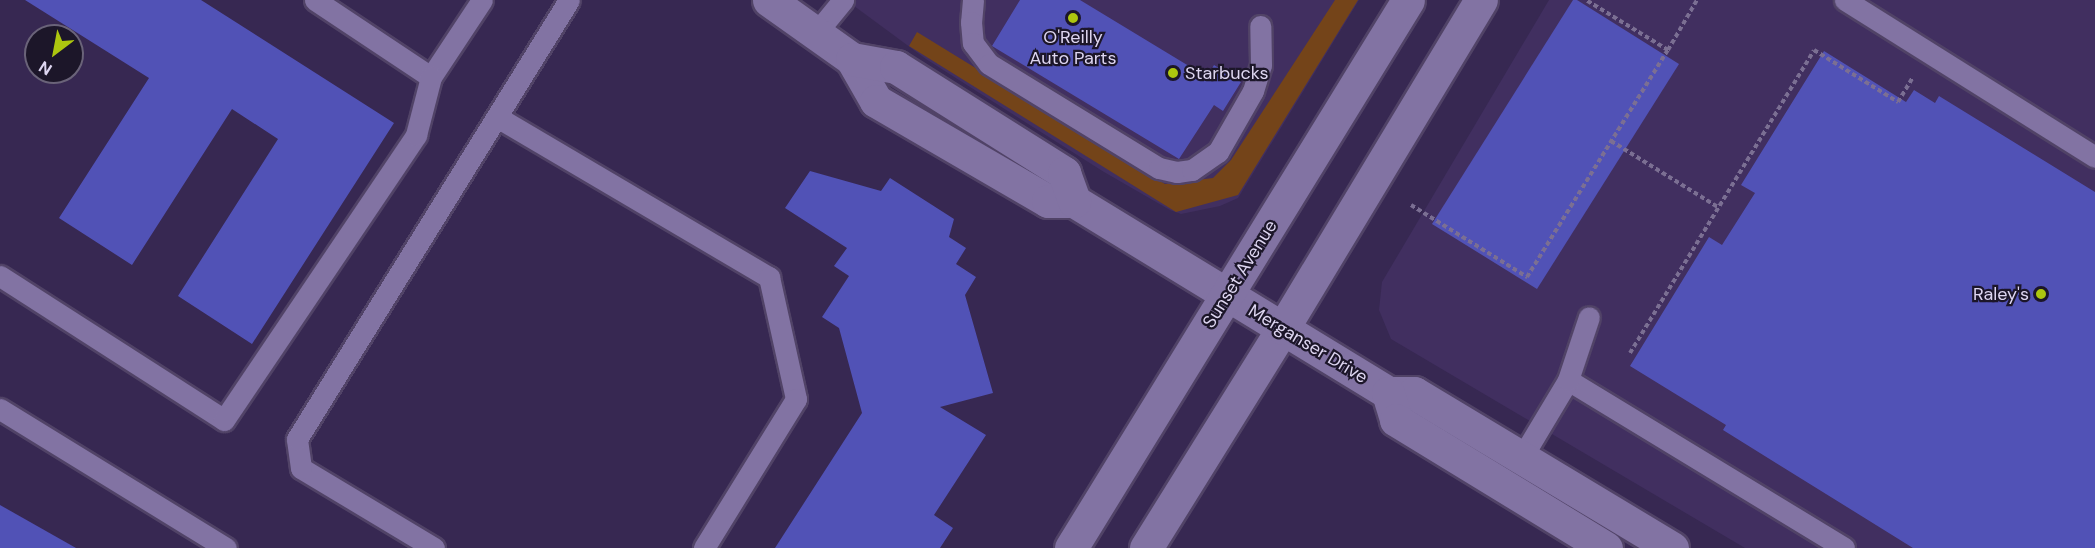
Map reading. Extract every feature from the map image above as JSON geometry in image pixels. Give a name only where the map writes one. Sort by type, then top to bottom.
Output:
[{"type":"street","name":"Merganser Drive","points":[[769,0],[852,59],[897,67],[1064,173],[1074,201],[1388,393],[1414,393],[1672,548]]},
{"type":"street","name":"Sunset Avenue","points":[[1071,548],[1408,0]]},
{"type":"street","points":[[1146,548],[1283,328],[1481,0]]},
{"type":"street","name":"Merganser Drive","points":[[1388,393],[1396,420],[1606,548]]},
{"type":"lane","points":[[315,0],[431,77]]},
{"type":"lane","points":[[0,276],[224,420],[416,135],[431,77],[482,0]]},
{"type":"lane","points":[[434,548],[302,468],[297,439],[569,0]]},
{"type":"lane","points":[[816,33],[843,0]]},
{"type":"lane","points":[[973,0],[971,22],[973,43],[989,64],[1159,168],[1177,172],[1192,170],[1218,152],[1253,90],[1261,65],[1260,26]]},
{"type":"lane","points":[[1845,0],[2095,157]]},
{"type":"lane","points":[[497,117],[769,278],[796,399],[704,548]]},
{"type":"lane","points":[[1522,457],[1568,380],[1589,317]]},
{"type":"lane","points":[[1568,380],[1844,548]]},
{"type":"lane","points":[[0,409],[226,548]]},
{"type":"path","points":[[1586,0],[1668,50]]},
{"type":"path","points":[[1411,205],[1527,277],[1697,0]]},
{"type":"path","points":[[1630,353],[1814,50],[1898,102],[1913,76],[1923,83]]},
{"type":"path","points":[[1611,141],[1718,207]]},
{"type":"shaded area","points":[[846,0],[1359,0],[1238,198],[1220,206],[1181,214],[1104,172],[926,59]]},
{"type":"shaded area","points":[[1335,0],[1358,0],[1238,195],[1176,212],[909,46],[917,32],[1165,184],[1213,178],[1231,160]]},
{"type":"shaded area","points":[[1549,0],[2095,0],[2095,548],[1745,548],[1391,339],[1379,310],[1382,282]]},
{"type":"building","points":[[25,0],[201,0],[394,123],[252,344],[178,296],[278,139],[232,109],[132,265],[59,218],[149,78],[84,37],[84,24],[63,24]]},
{"type":"building","points":[[1020,0],[1080,0],[1207,77],[1214,65],[1241,82],[1223,111],[1214,105],[1179,159],[992,46]]},
{"type":"building","points":[[1573,0],[1577,0],[1679,64],[1537,289],[1432,224]]},
{"type":"building","points":[[1824,51],[1906,102],[1914,90],[1935,103],[1939,96],[2095,192],[2095,548],[1913,548],[1723,430],[1726,425],[1630,366],[1709,237],[1722,245],[1755,193],[1741,185]]},
{"type":"building","points":[[810,171],[881,191],[890,178],[954,219],[949,237],[966,248],[956,264],[976,277],[965,295],[993,393],[940,407],[986,435],[934,515],[953,528],[940,548],[775,548],[862,413],[839,328],[822,317],[849,276],[834,266],[847,248],[785,208]]},
{"type":"building","points":[[0,505],[76,548],[0,548]]},
{"type":"place","name":"O'Reilly Auto Parts","points":[[1073,18]]},
{"type":"place","name":"Starbucks","points":[[1173,73]]},
{"type":"place","name":"Raley's","points":[[2041,294]]}]
